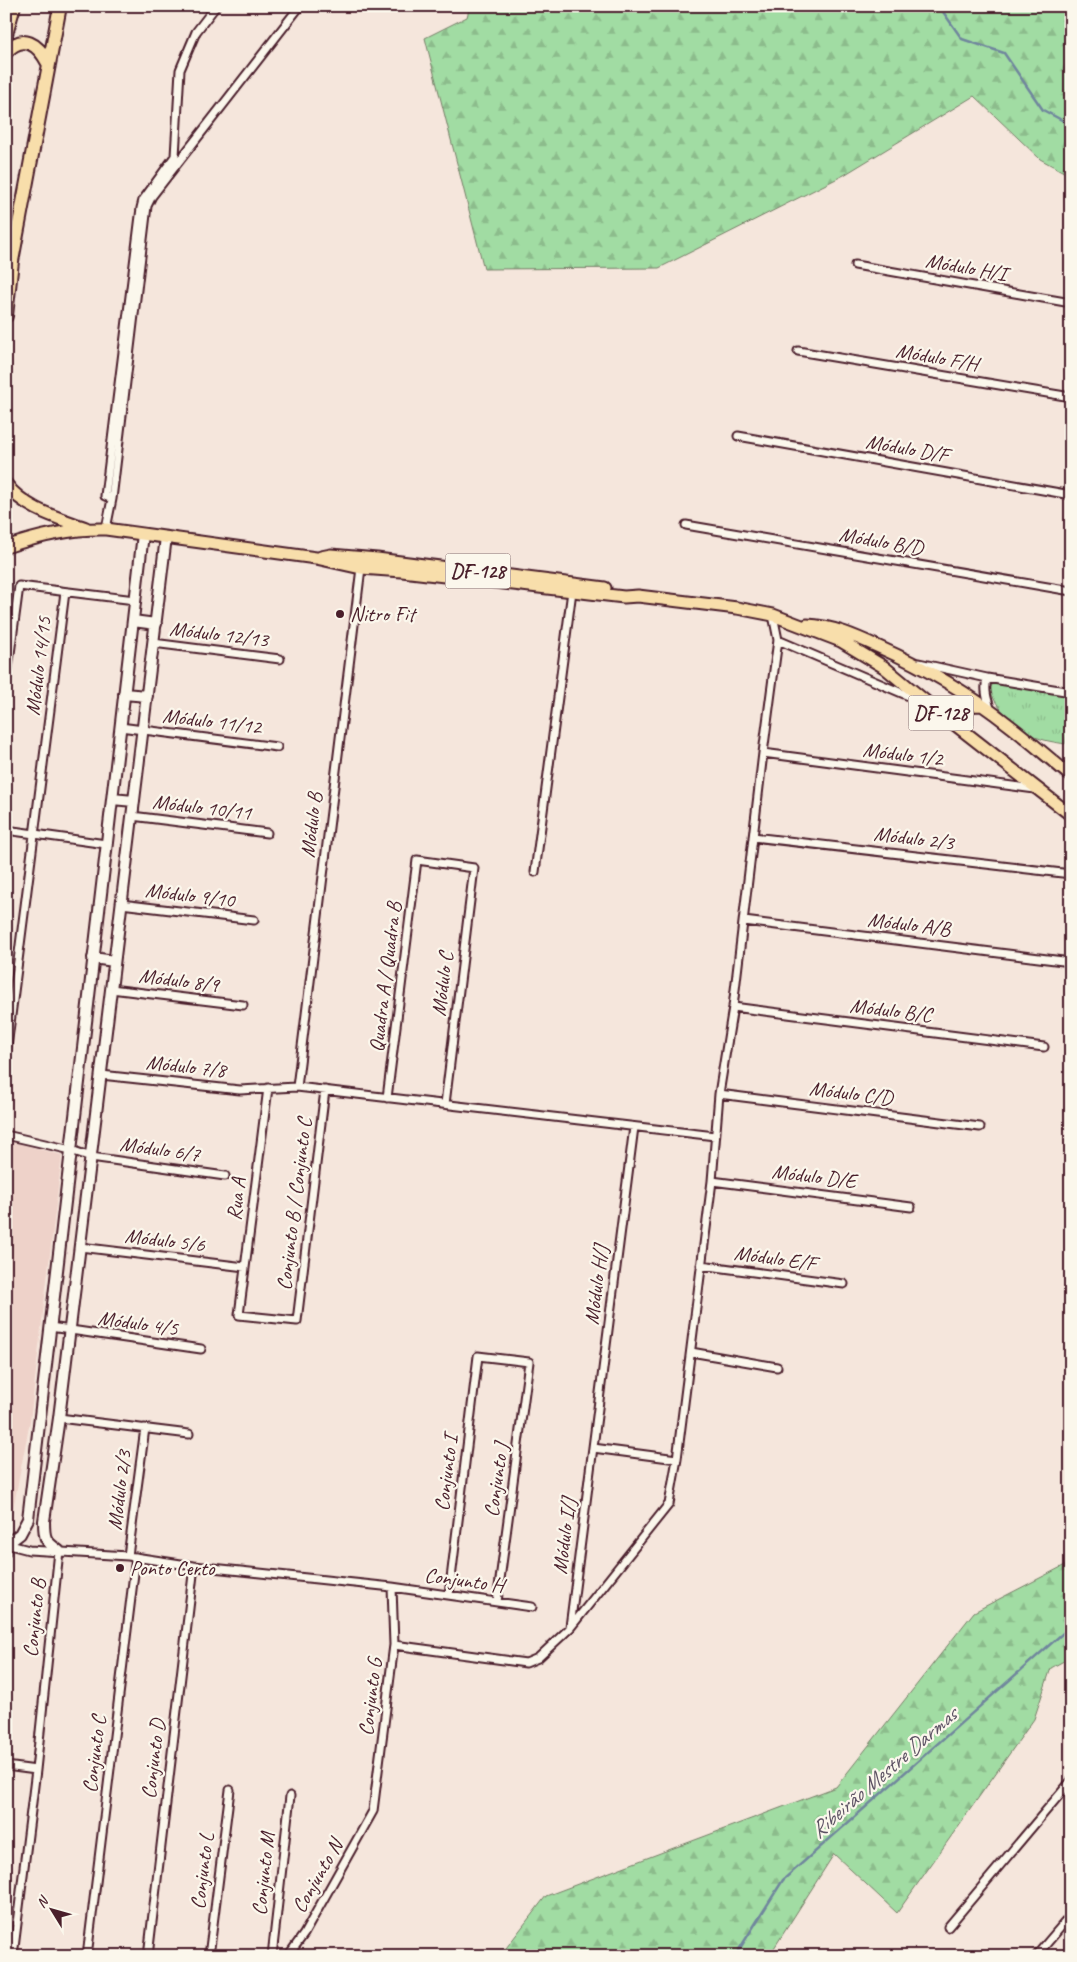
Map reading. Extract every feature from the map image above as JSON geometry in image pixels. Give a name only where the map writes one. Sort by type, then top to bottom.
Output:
[{"type":"highway","points":[[6,34],[14,6]]},
{"type":"highway","points":[[6,316],[12,261],[60,6]]},
{"type":"highway","points":[[6,52],[21,42],[33,44],[43,54],[48,63]]},
{"type":"main road","name":"DF-128","points":[[6,484],[25,502],[48,514],[88,528]]},
{"type":"main road","name":"DF-128","points":[[6,547],[38,536],[88,528],[106,529],[316,558],[361,568],[406,567],[506,574],[625,591],[638,596]]},
{"type":"main road","name":"DF-128","points":[[316,558],[332,555],[378,559],[406,567],[520,584],[737,608],[774,616],[802,625],[841,641],[884,667],[1071,815]]},
{"type":"main road","points":[[342,556],[361,568],[378,559]]},
{"type":"main road","points":[[506,574],[520,584]]},
{"type":"main road","name":"DF-128","points":[[802,625],[822,626],[851,634],[909,661],[992,712],[1071,776]]},
{"type":"main road","points":[[966,732],[960,717],[962,712],[968,707],[982,705]]},
{"type":"street","points":[[112,499],[105,496],[141,208],[143,200],[174,156],[180,70],[196,32],[216,6]]},
{"type":"street","points":[[106,529],[112,499],[147,206],[152,196],[300,6]]},
{"type":"street","name":"Módulo H/I","points":[[855,265],[1071,303]]},
{"type":"street","name":"Módulo F/H","points":[[798,351],[1071,397]]},
{"type":"street","name":"Módulo D/F","points":[[738,436],[1071,495]]},
{"type":"street","name":"Módulo B/D","points":[[686,525],[1071,591]]},
{"type":"street","points":[[7,1547],[20,1534],[28,1519],[143,534]]},
{"type":"street","points":[[59,1551],[47,1542],[44,1535],[166,537]]},
{"type":"street","name":"Módulo B","points":[[297,1087],[361,568]]},
{"type":"street","points":[[6,684],[19,586],[135,600]]},
{"type":"street","points":[[535,872],[572,591]]},
{"type":"street","name":"Módulo 14/15","points":[[6,1055],[64,592]]},
{"type":"street","points":[[394,1645],[526,1662],[538,1658],[570,1628],[669,1504],[677,1459],[712,1181],[719,1094],[733,1007],[778,640],[774,616]]},
{"type":"street","points":[[133,621],[156,624]]},
{"type":"street","points":[[778,640],[930,705]]},
{"type":"street","name":"Módulo 12/13","points":[[153,643],[280,659]]},
{"type":"street","points":[[909,661],[987,678],[1071,692]]},
{"type":"street","points":[[987,678],[986,696],[992,712]]},
{"type":"street","points":[[124,694],[147,696]]},
{"type":"street","name":"Módulo 11/12","points":[[120,727],[277,747]]},
{"type":"street","name":"Módulo 1/2","points":[[763,753],[1038,789]]},
{"type":"street","points":[[112,799],[134,801]]},
{"type":"street","name":"Módulo 10/11","points":[[132,816],[267,833]]},
{"type":"street","points":[[6,830],[106,844]]},
{"type":"street","name":"Módulo 2/3","points":[[753,837],[1071,874]]},
{"type":"street","name":"Módulo C","points":[[417,860],[474,868],[445,1104]]},
{"type":"street","name":"Quadra A / Quadra B","points":[[387,1098],[417,860]]},
{"type":"street","name":"Módulo 9/10","points":[[121,904],[254,920]]},
{"type":"street","name":"Módulo A/B","points":[[744,921],[1071,962]]},
{"type":"street","points":[[93,958],[114,961]]},
{"type":"street","name":"Módulo 8/9","points":[[111,989],[243,1005]]},
{"type":"street","name":"Módulo B/C","points":[[733,1007],[1044,1047]]},
{"type":"street","name":"Módulo 7/8","points":[[100,1074],[240,1090],[297,1087],[715,1136]]},
{"type":"street","name":"Rua A","points":[[239,1315],[268,1088]]},
{"type":"street","name":"Conjunto B / Conjunto C","points":[[239,1315],[297,1321],[325,1090]]},
{"type":"street","name":"Módulo C/D","points":[[719,1094],[980,1127]]},
{"type":"street","name":"Módulo H/J","points":[[593,1448],[634,1127]]},
{"type":"street","name":"Módulo 6/7","points":[[6,1135],[71,1150],[91,1157],[225,1176]]},
{"type":"street","name":"Módulo D/E","points":[[712,1181],[911,1207]]},
{"type":"street","name":"Módulo 5/6","points":[[80,1247],[245,1267]]},
{"type":"street","name":"Módulo E/F","points":[[701,1266],[844,1284]]},
{"type":"street","name":"Módulo 4/5","points":[[50,1327],[201,1350]]},
{"type":"street","points":[[690,1352],[777,1367]]},
{"type":"street","name":"Conjunto I","points":[[449,1595],[478,1356],[529,1362]]},
{"type":"street","name":"Conjunto J","points":[[497,1602],[529,1362]]},
{"type":"street","points":[[59,1418],[189,1434]]},
{"type":"street","name":"Módulo 2/3","points":[[132,1557],[145,1428]]},
{"type":"street","points":[[593,1448],[677,1459]]},
{"type":"street","name":"Módulo I/J","points":[[570,1628],[593,1448]]},
{"type":"street","name":"Conjunto H","points":[[7,1547],[132,1557],[194,1566],[392,1587],[532,1607]]},
{"type":"street","name":"Conjunto B","points":[[13,1956],[36,1770],[59,1551]]},
{"type":"street","name":"Conjunto C","points":[[87,1956],[132,1557]]},
{"type":"street","name":"Conjunto D","points":[[148,1956],[194,1566]]},
{"type":"street","name":"Conjunto G","points":[[374,1811],[394,1645],[392,1587]]},
{"type":"street","points":[[6,1766],[36,1770]]},
{"type":"street","points":[[948,1927],[1071,1781]]},
{"type":"street","name":"Conjunto L","points":[[209,1956],[230,1790]]},
{"type":"street","name":"Conjunto M","points":[[272,1956],[290,1796]]},
{"type":"street","name":"Conjunto N","points":[[288,1956],[304,1934],[374,1811]]},
{"type":"street","points":[[1036,1956],[1071,1915]]},
{"type":"shaded area","points":[[6,1140],[62,1155],[30,1421],[9,1530],[6,1529]]},
{"type":"green space","points":[[470,6],[1071,6],[1071,176],[1040,159],[974,96],[844,175],[659,268],[484,269],[425,38],[467,17]]},
{"type":"green space","points":[[995,681],[1071,696],[1071,714],[1065,744],[1038,738],[1007,716],[992,695],[990,688]]},
{"type":"green space","points":[[1071,1562],[1071,1657],[1051,1668],[1034,1719],[897,1913],[834,1854],[769,1956],[500,1956],[546,1896],[836,1787],[974,1612]]},
{"type":"waterway","points":[[939,6],[962,39],[1004,53],[1043,110],[1071,125]]},
{"type":"waterway","name":"Ribeirão Mestre Darmas","points":[[735,1956],[783,1880],[1071,1626]]},
{"type":"place","name":"Nitro Fit","points":[[340,614]]},
{"type":"place","name":"Ponto Certo","points":[[120,1568]]}]
